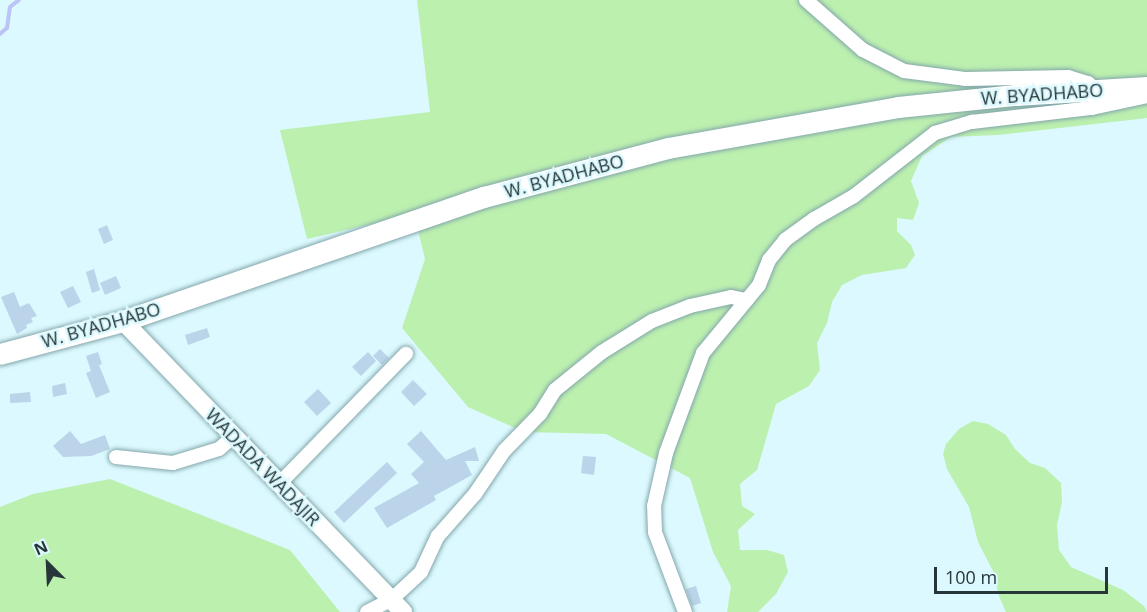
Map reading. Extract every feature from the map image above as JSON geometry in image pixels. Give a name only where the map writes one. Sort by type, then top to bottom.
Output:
[{"type":"main road","name":"W. BYADHABO","points":[[0,354],[123,321],[484,197],[668,148],[898,107],[1147,87]]},
{"type":"street","points":[[806,0],[863,50],[904,70],[966,79],[1068,77],[1088,83],[1096,90]]},
{"type":"street","points":[[685,612],[655,532],[654,506],[666,453],[703,352],[759,285],[769,260],[785,240],[814,219],[854,196],[935,133],[972,122],[1092,108],[1147,96]]},
{"type":"street","points":[[367,612],[397,606],[420,572],[438,536],[475,494],[504,451],[540,414],[555,390],[602,352],[652,321],[690,306],[724,298],[747,300]]},
{"type":"street","name":"WADADA WADAJIR","points":[[123,321],[397,606]]},
{"type":"street","points":[[279,484],[406,354]]},
{"type":"street","points":[[116,457],[173,463],[219,449],[233,436]]},
{"type":"green space","points":[[417,0],[1147,0],[1147,118],[998,135],[951,137],[922,156],[911,181],[919,203],[913,220],[897,218],[897,231],[911,245],[915,255],[906,268],[862,275],[842,285],[832,302],[827,323],[817,343],[820,370],[809,386],[776,404],[757,470],[740,484],[742,506],[755,514],[738,530],[740,550],[767,550],[784,555],[788,572],[776,594],[758,612],[727,612],[731,586],[713,552],[690,478],[606,434],[524,432],[468,407],[402,328],[425,259],[414,214],[307,239],[280,130],[430,112]]},
{"type":"green space","points":[[973,421],[988,424],[1006,435],[1015,449],[1030,463],[1045,468],[1061,483],[1062,502],[1057,525],[1059,550],[1071,567],[1123,590],[1144,606],[1147,612],[1006,612],[999,596],[993,571],[978,542],[969,507],[947,469],[943,454],[946,444],[959,429]]},
{"type":"green space","points":[[110,479],[290,550],[340,612],[0,612],[0,507],[33,494]]},
{"type":"building","points":[[107,225],[113,240],[104,244],[98,229]]},
{"type":"building","points":[[94,269],[100,290],[92,293],[86,272]]},
{"type":"building","points":[[116,276],[121,288],[105,295],[100,283]]},
{"type":"building","points":[[73,286],[81,302],[68,308],[60,292]]},
{"type":"building","points":[[14,292],[20,307],[29,303],[37,316],[31,318],[33,322],[17,334],[1,297]]},
{"type":"building","points":[[207,328],[210,337],[188,345],[185,335]]},
{"type":"building","points":[[380,349],[389,358],[382,365],[373,356]]},
{"type":"building","points":[[98,352],[102,364],[99,365],[110,392],[96,398],[86,373],[91,371],[86,356]]},
{"type":"building","points":[[368,352],[376,361],[361,376],[352,367]]},
{"type":"building","points":[[413,380],[427,394],[414,406],[401,392]]},
{"type":"building","points":[[65,383],[67,394],[53,397],[52,386]]},
{"type":"building","points":[[318,389],[331,403],[317,416],[304,402]]},
{"type":"building","points":[[30,392],[31,402],[10,403],[10,394]]},
{"type":"building","points":[[70,431],[81,444],[105,435],[110,449],[91,456],[63,457],[53,446]]},
{"type":"building","points":[[421,431],[446,460],[475,447],[479,461],[465,461],[472,475],[434,496],[436,500],[387,528],[374,508],[419,483],[411,474],[424,462],[407,444]]},
{"type":"building","points":[[583,456],[596,457],[594,475],[581,473]]},
{"type":"building","points":[[387,462],[397,473],[344,523],[334,512]]},
{"type":"building","points":[[696,586],[701,603],[692,606],[686,589]]},
{"type":"waterway","points":[[0,34],[7,28],[10,7],[19,0]]}]
